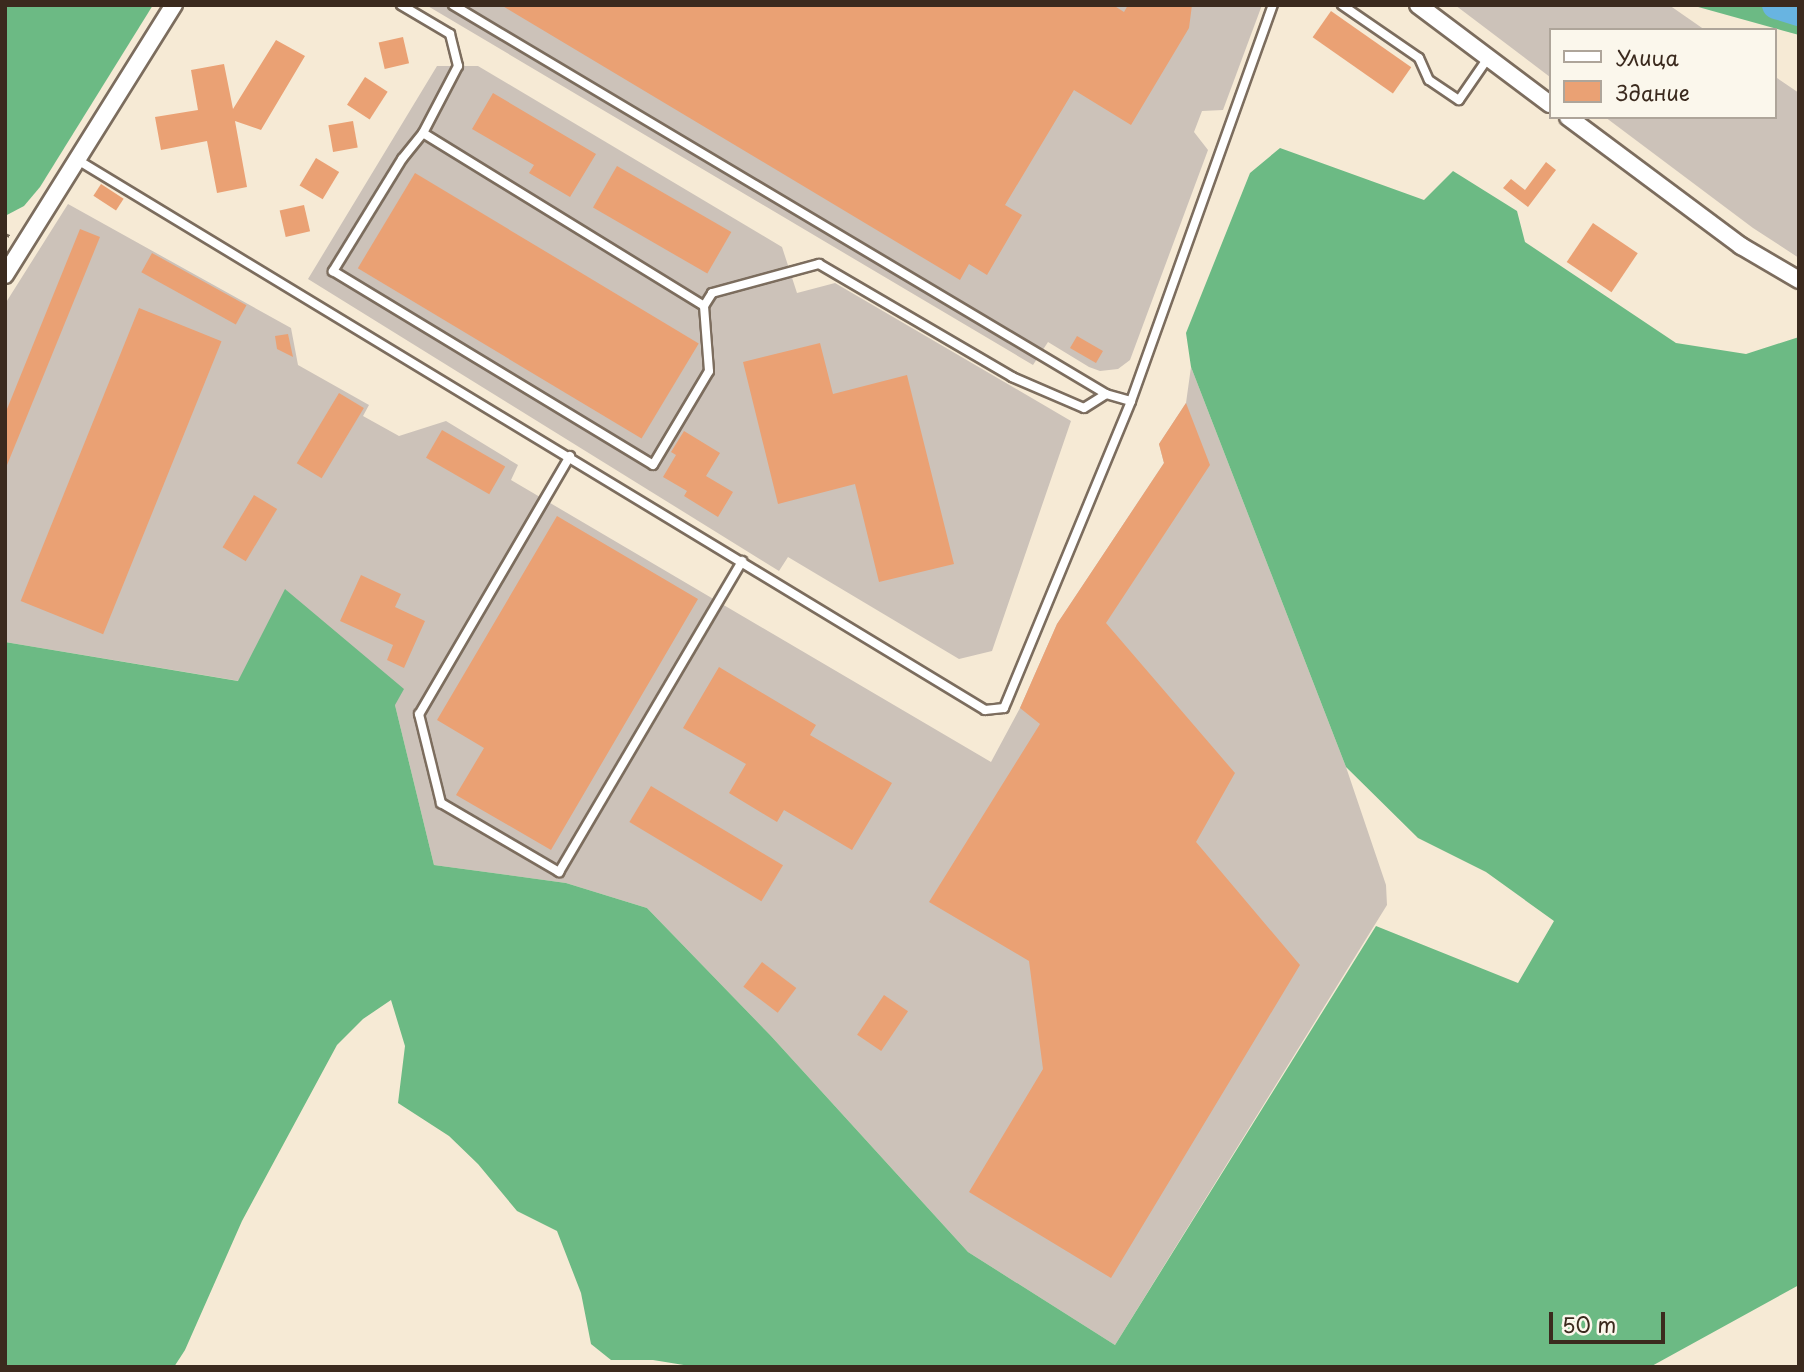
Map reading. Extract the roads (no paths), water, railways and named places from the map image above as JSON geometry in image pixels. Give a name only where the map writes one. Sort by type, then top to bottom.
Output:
[{"type":"street","points":[[5,275],[10,258],[174,5]]},
{"type":"street","points":[[1418,5],[1548,103]]},
{"type":"street","points":[[1571,119],[1741,246],[1799,280]]},
{"type":"lane","points":[[401,5],[450,34],[458,66],[423,133],[402,159],[333,271],[653,465],[709,371],[704,306],[712,293],[819,264],[1012,377],[1084,408],[1106,394]]},
{"type":"lane","points":[[453,5],[1106,394],[1131,401]]},
{"type":"lane","points":[[76,159],[985,710],[1004,708],[1131,401],[1273,5]]},
{"type":"lane","points":[[1342,5],[1419,58],[1429,80],[1459,100],[1488,58]]},
{"type":"lane","points":[[423,133],[704,306]]},
{"type":"lane","points":[[570,456],[419,713],[441,803],[559,872],[741,561]]},
{"type":"waterway","points":[[1776,5],[1799,12]]}]
